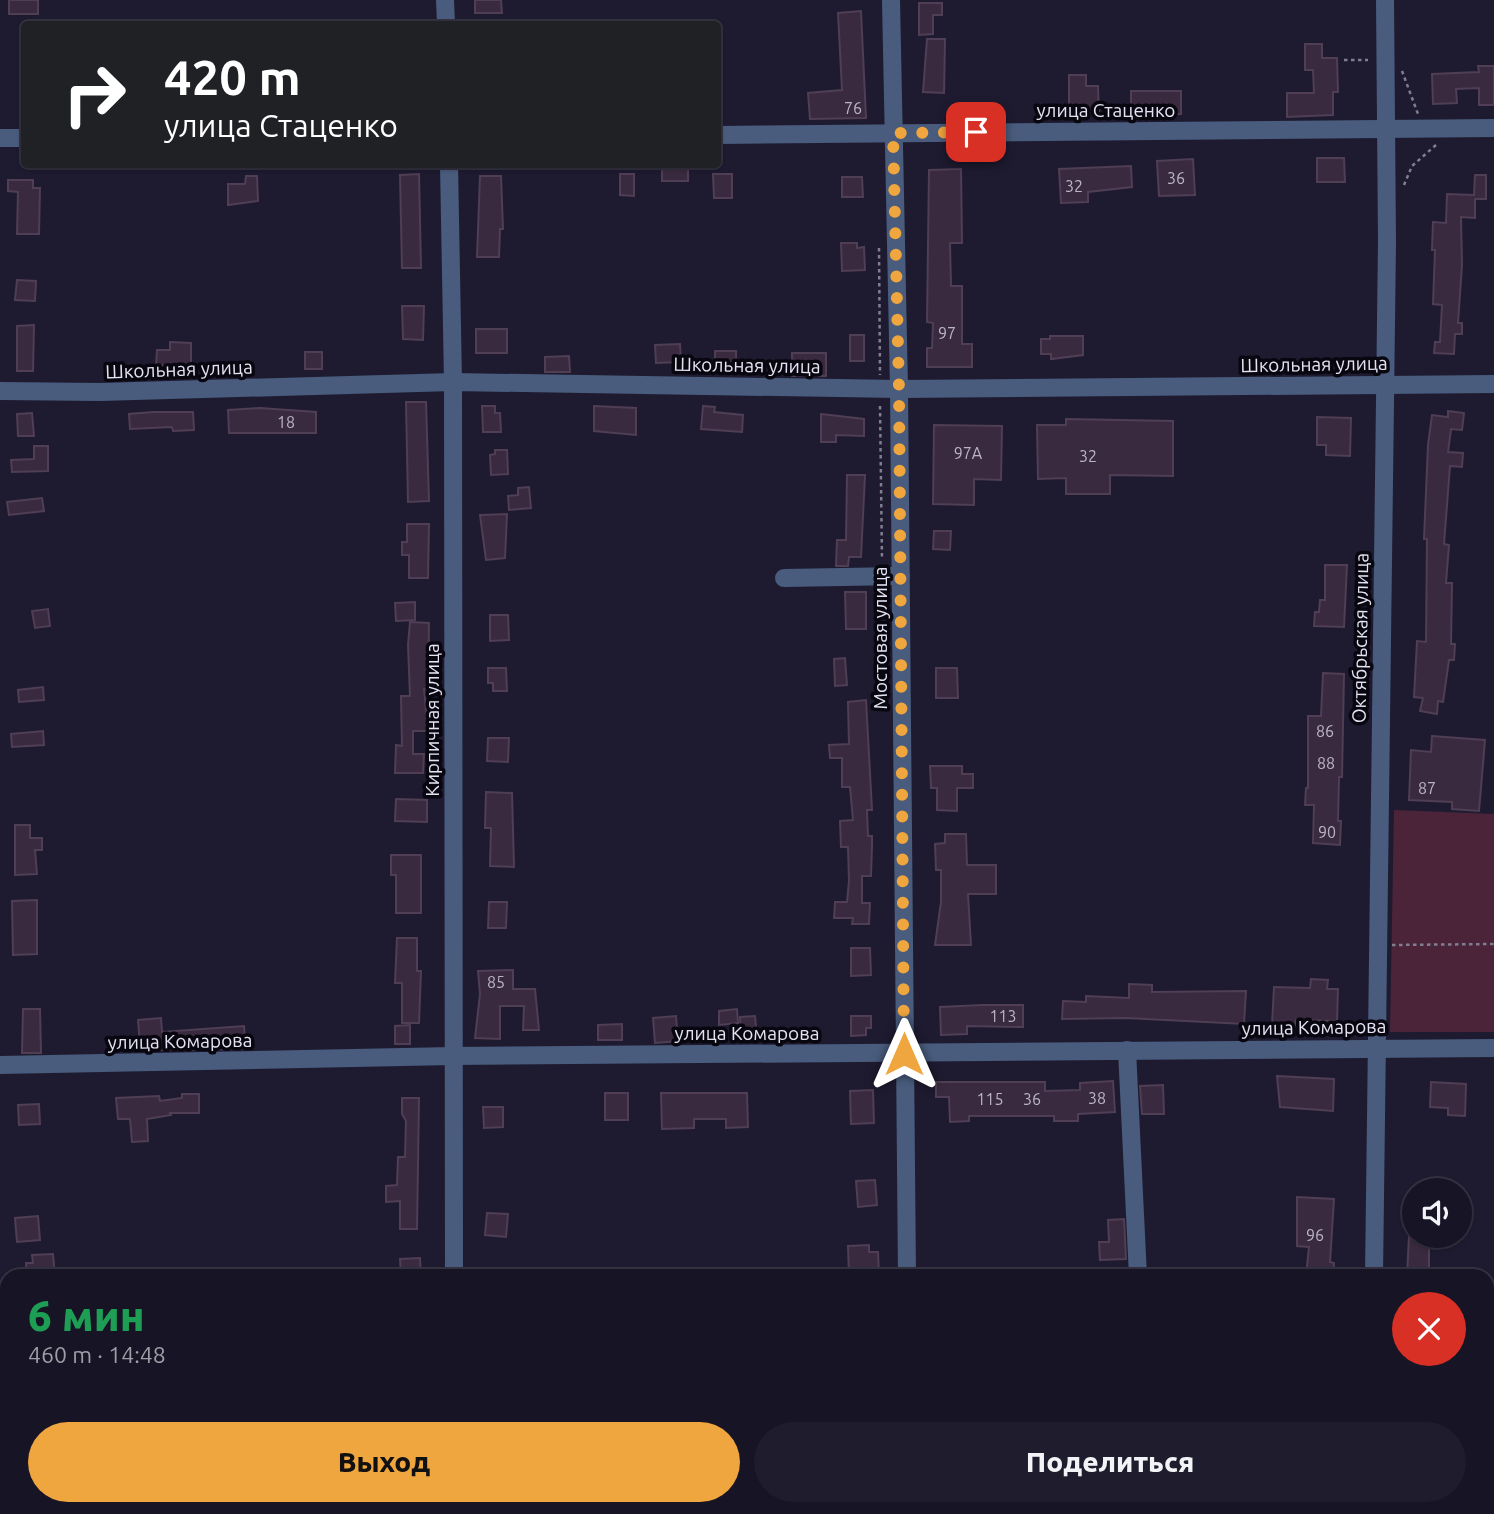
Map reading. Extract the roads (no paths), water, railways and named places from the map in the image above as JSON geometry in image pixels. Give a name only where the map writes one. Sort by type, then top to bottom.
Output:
[{"type":"street","points":[[445,0],[446,21]]},
{"type":"street","name":"Мостовая улица","points":[[891,0],[899,389],[907,1269]]},
{"type":"street","name":"Октябрьская улица","points":[[1374,1269],[1374,1046],[1385,384],[1385,0]]},
{"type":"street","name":"улица Стаценко","points":[[721,135],[1494,128]]},
{"type":"street","points":[[0,138],[21,138]]},
{"type":"street","name":"Кирпичная улица","points":[[450,168],[453,382],[454,1269]]},
{"type":"street","name":"Школьная улица","points":[[0,391],[100,393],[453,382],[899,389],[1494,384]]},
{"type":"street","points":[[784,578],[901,576]]},
{"type":"street","name":"улица Комарова","points":[[0,1065],[453,1056],[904,1054],[1374,1046],[1494,1048]]},
{"type":"street","points":[[1127,1050],[1138,1269]]}]
